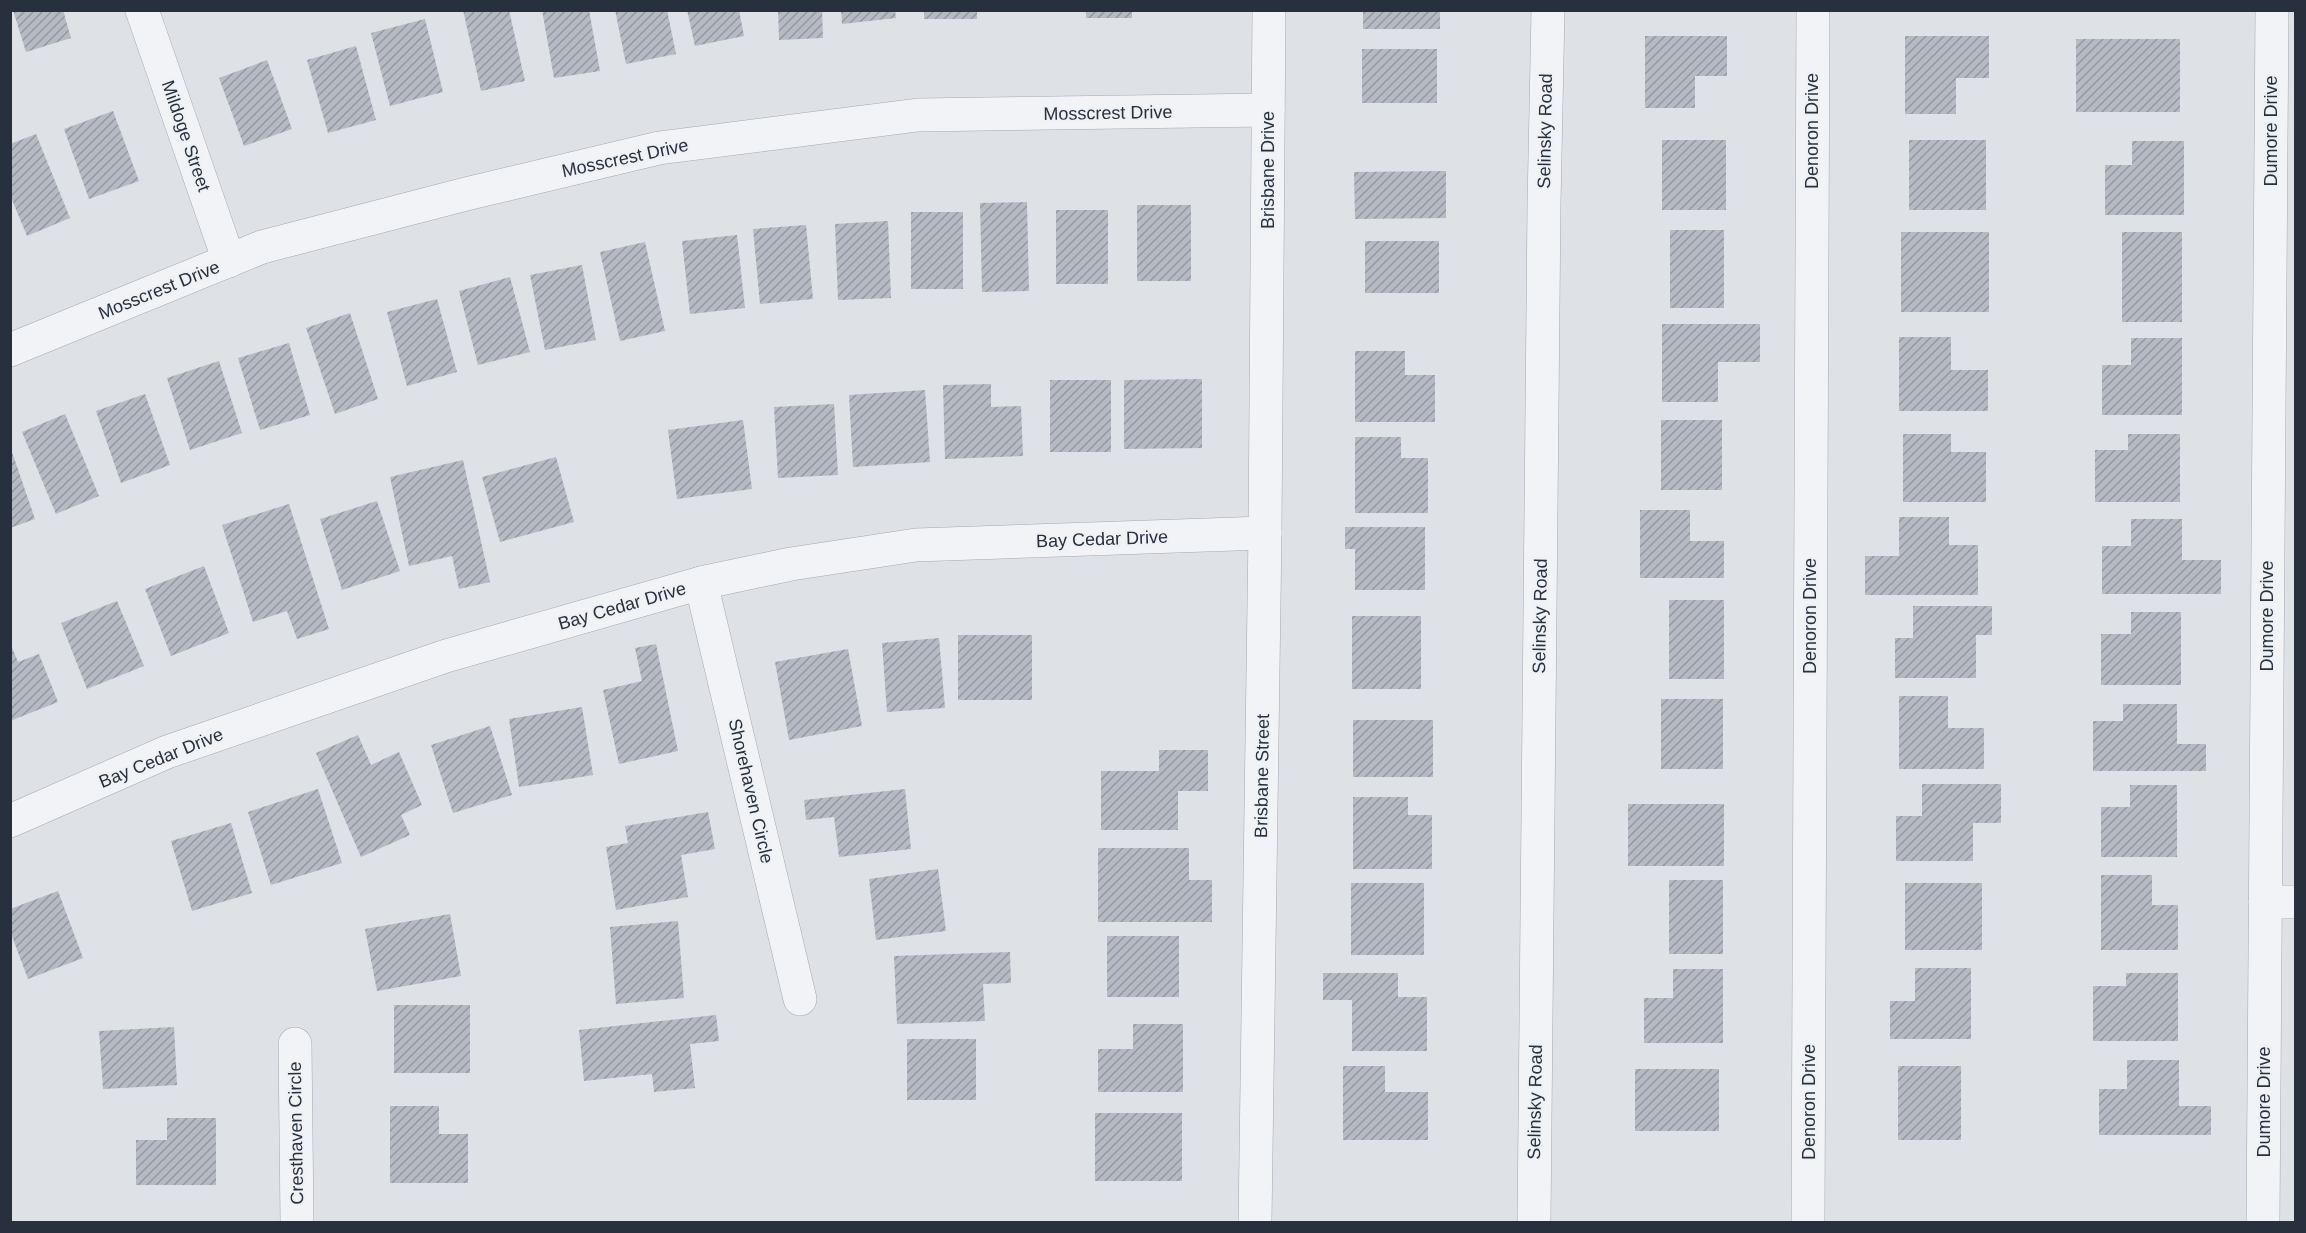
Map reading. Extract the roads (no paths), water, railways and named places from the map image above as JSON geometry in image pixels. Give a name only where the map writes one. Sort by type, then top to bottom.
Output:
[{"type":"street","name":"Mildoge Street","points":[[142,10],[229,261]]},
{"type":"street","name":"Brisbane Drive","points":[[1266,330],[1269,10]]},
{"type":"street","name":"Selinsky Road","points":[[1534,1222],[1543,241],[1548,10]]},
{"type":"street","name":"Denoron Drive","points":[[1808,1222],[1813,10]]},
{"type":"street","name":"Dumore Drive","points":[[2263,1222],[2280,902],[2282,435],[2272,10]]},
{"type":"street","name":"Mosscrest Drive","points":[[10,350],[274,244],[466,194],[659,148],[918,116],[1268,110]]},
{"type":"street","name":"Brisbane Street","points":[[1255,1222],[1266,330]]},
{"type":"street","name":"Bay Cedar Drive","points":[[10,821],[167,752],[209,737],[446,656],[701,583],[791,564],[916,545],[1265,533]]},
{"type":"street","name":"Shorehaven Circle","points":[[701,583],[800,999]]},
{"type":"street","name":"Cresthaven Circle","points":[[295,1044],[297,1222]]}]
